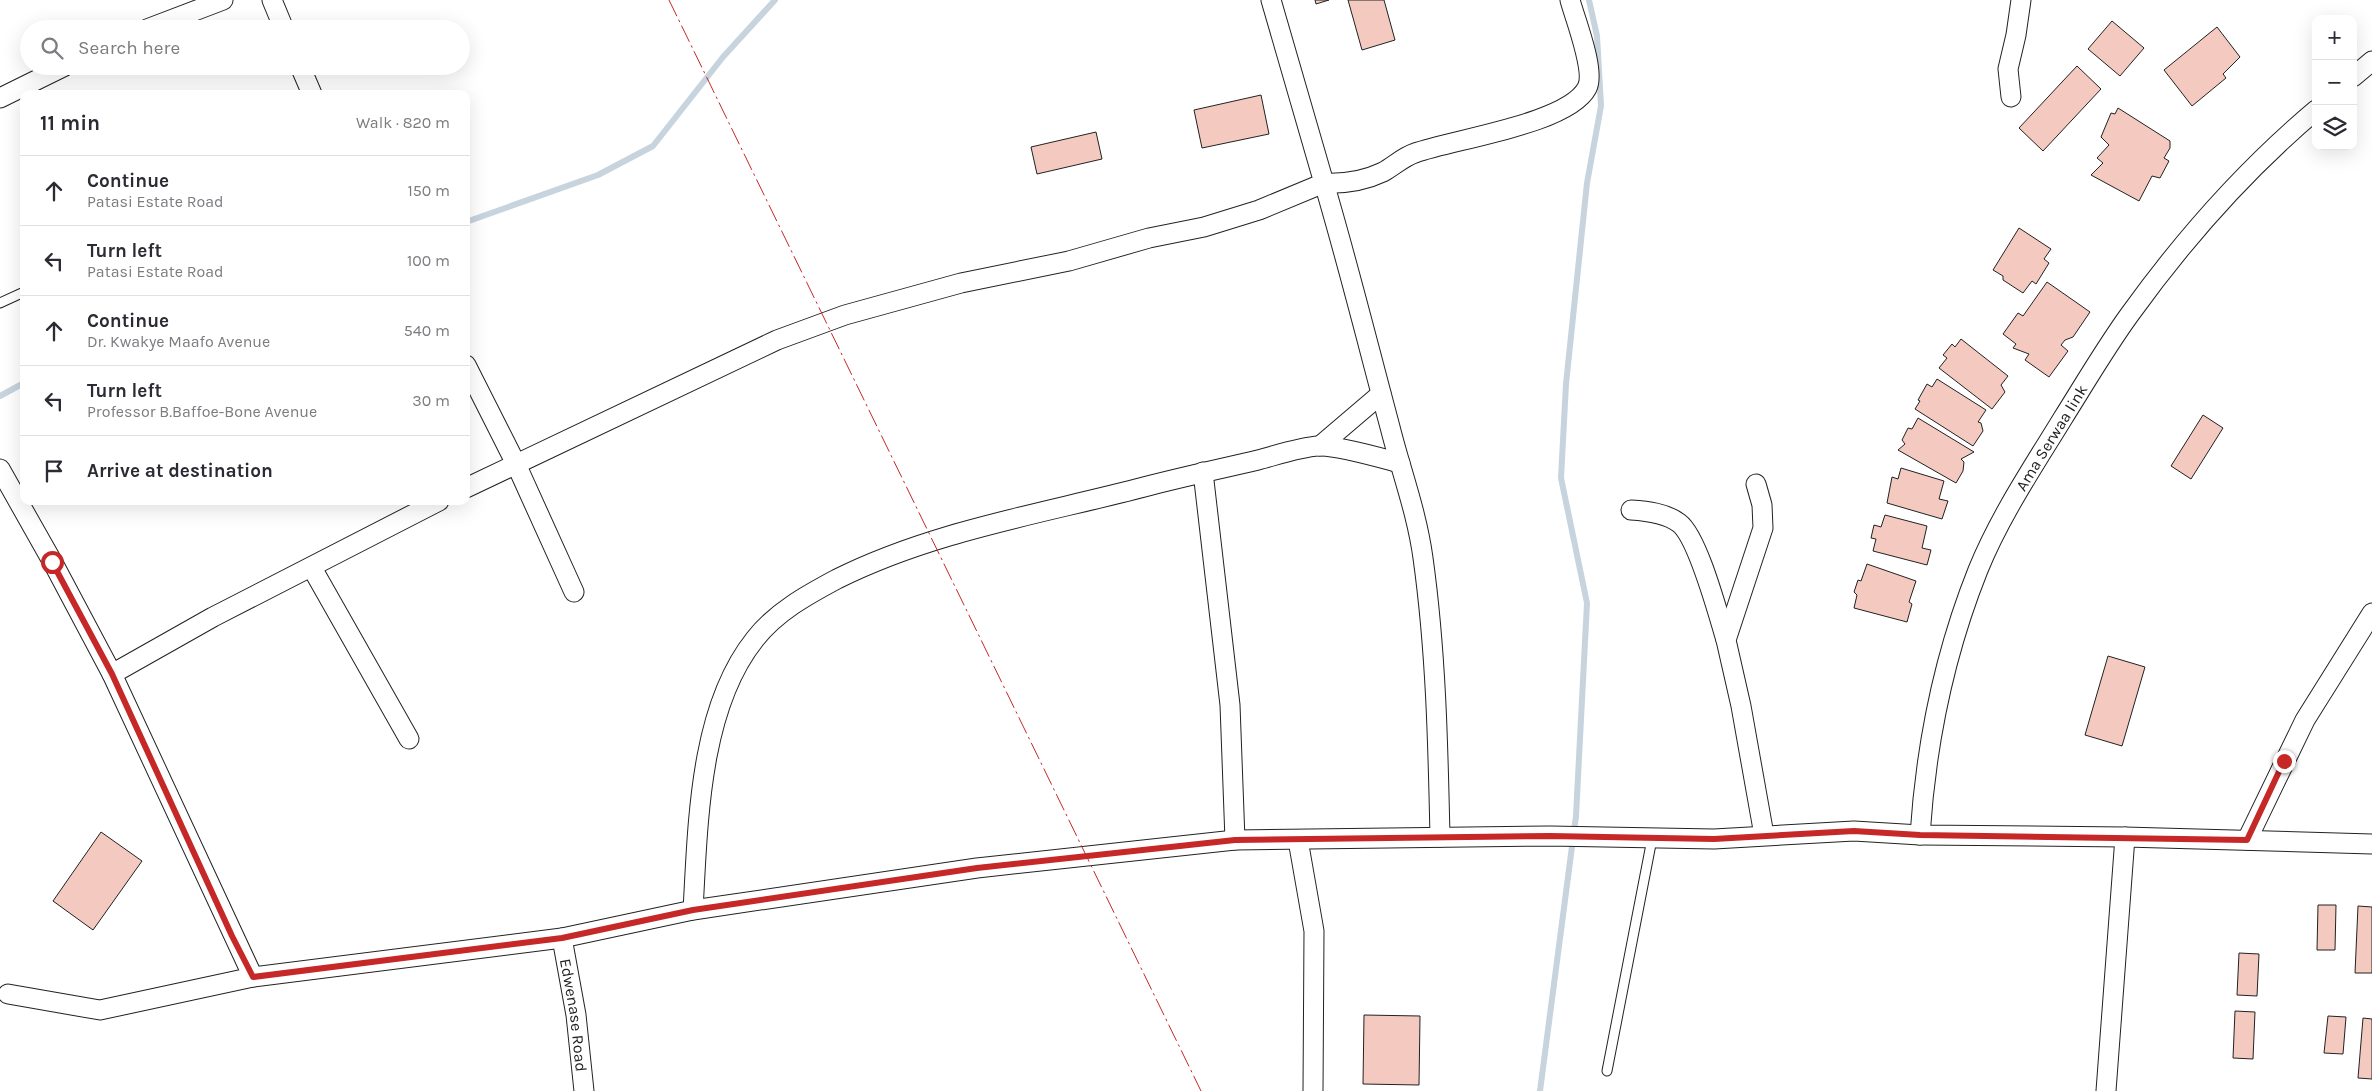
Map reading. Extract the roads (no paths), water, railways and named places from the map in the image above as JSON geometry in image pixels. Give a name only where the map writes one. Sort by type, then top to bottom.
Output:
[{"type":"street","points":[[171,20],[223,0]]},
{"type":"street","points":[[272,0],[280,20]]},
{"type":"street","points":[[1271,0],[1349,265],[1381,394],[1412,501],[1424,567],[1438,732],[1440,837]]},
{"type":"street","points":[[470,486],[777,340],[845,315],[960,283],[1069,260],[1150,238],[1204,227],[1259,210],[1324,183],[1350,182],[1365,179],[1384,172],[1414,153],[1534,121],[1574,102],[1584,92],[1589,79],[1570,0]]},
{"type":"street","points":[[2011,97],[2008,69],[2016,35],[2021,0]]},
{"type":"street","points":[[2357,74],[2372,61]]},
{"type":"street","points":[[0,98],[47,75]]},
{"type":"street","points":[[304,75],[310,90]]},
{"type":"street","name":"Ama Serwaa link","points":[[1920,835],[1928,752],[1943,683],[1978,570],[1996,530],[2018,491],[2110,343],[2167,264],[2237,183],[2312,114]]},
{"type":"street","points":[[470,373],[516,464],[574,592]]},
{"type":"street","points":[[1320,446],[1381,394]]},
{"type":"street","points":[[693,910],[701,799],[709,749],[727,685],[743,656],[776,617],[816,590],[863,566],[967,530],[1064,508],[1203,472],[1320,446],[1400,463]]},
{"type":"street","points":[[0,469],[20,505]]},
{"type":"street","points":[[1203,472],[1230,705],[1235,840]]},
{"type":"street","points":[[1726,640],[1763,528],[1762,505],[1756,484]]},
{"type":"street","points":[[20,505],[112,674],[232,936],[253,977]]},
{"type":"street","points":[[112,674],[214,617],[432,505]]},
{"type":"street","points":[[1631,510],[1651,512],[1679,522],[1686,529],[1700,559],[1726,640],[1742,706],[1764,836]]},
{"type":"street","points":[[312,568],[409,739]]},
{"type":"street","points":[[2247,840],[2305,720],[2372,613]]},
{"type":"street","points":[[8,994],[100,1010],[253,977],[562,938],[693,910],[977,868],[1235,840],[1550,836],[1714,839],[1854,831],[1920,835],[2125,837],[2372,844]]},
{"type":"street","points":[[2106,1091],[2125,837]]},
{"type":"street","points":[[1298,840],[1314,931],[1313,1091]]},
{"type":"street","name":"Edwenase Road","points":[[562,938],[576,1016],[584,1091]]},
{"type":"lane","points":[[0,303],[20,294]]},
{"type":"lane","points":[[1607,1071],[1652,839]]},
{"type":"waterway","points":[[470,221],[598,175],[653,146],[723,57],[775,0]]},
{"type":"waterway","points":[[1540,1091],[1576,816],[1587,603],[1561,478],[1566,384],[1587,183],[1601,106],[1597,36],[1589,0]]},
{"type":"waterway","points":[[0,396],[20,385]]}]
